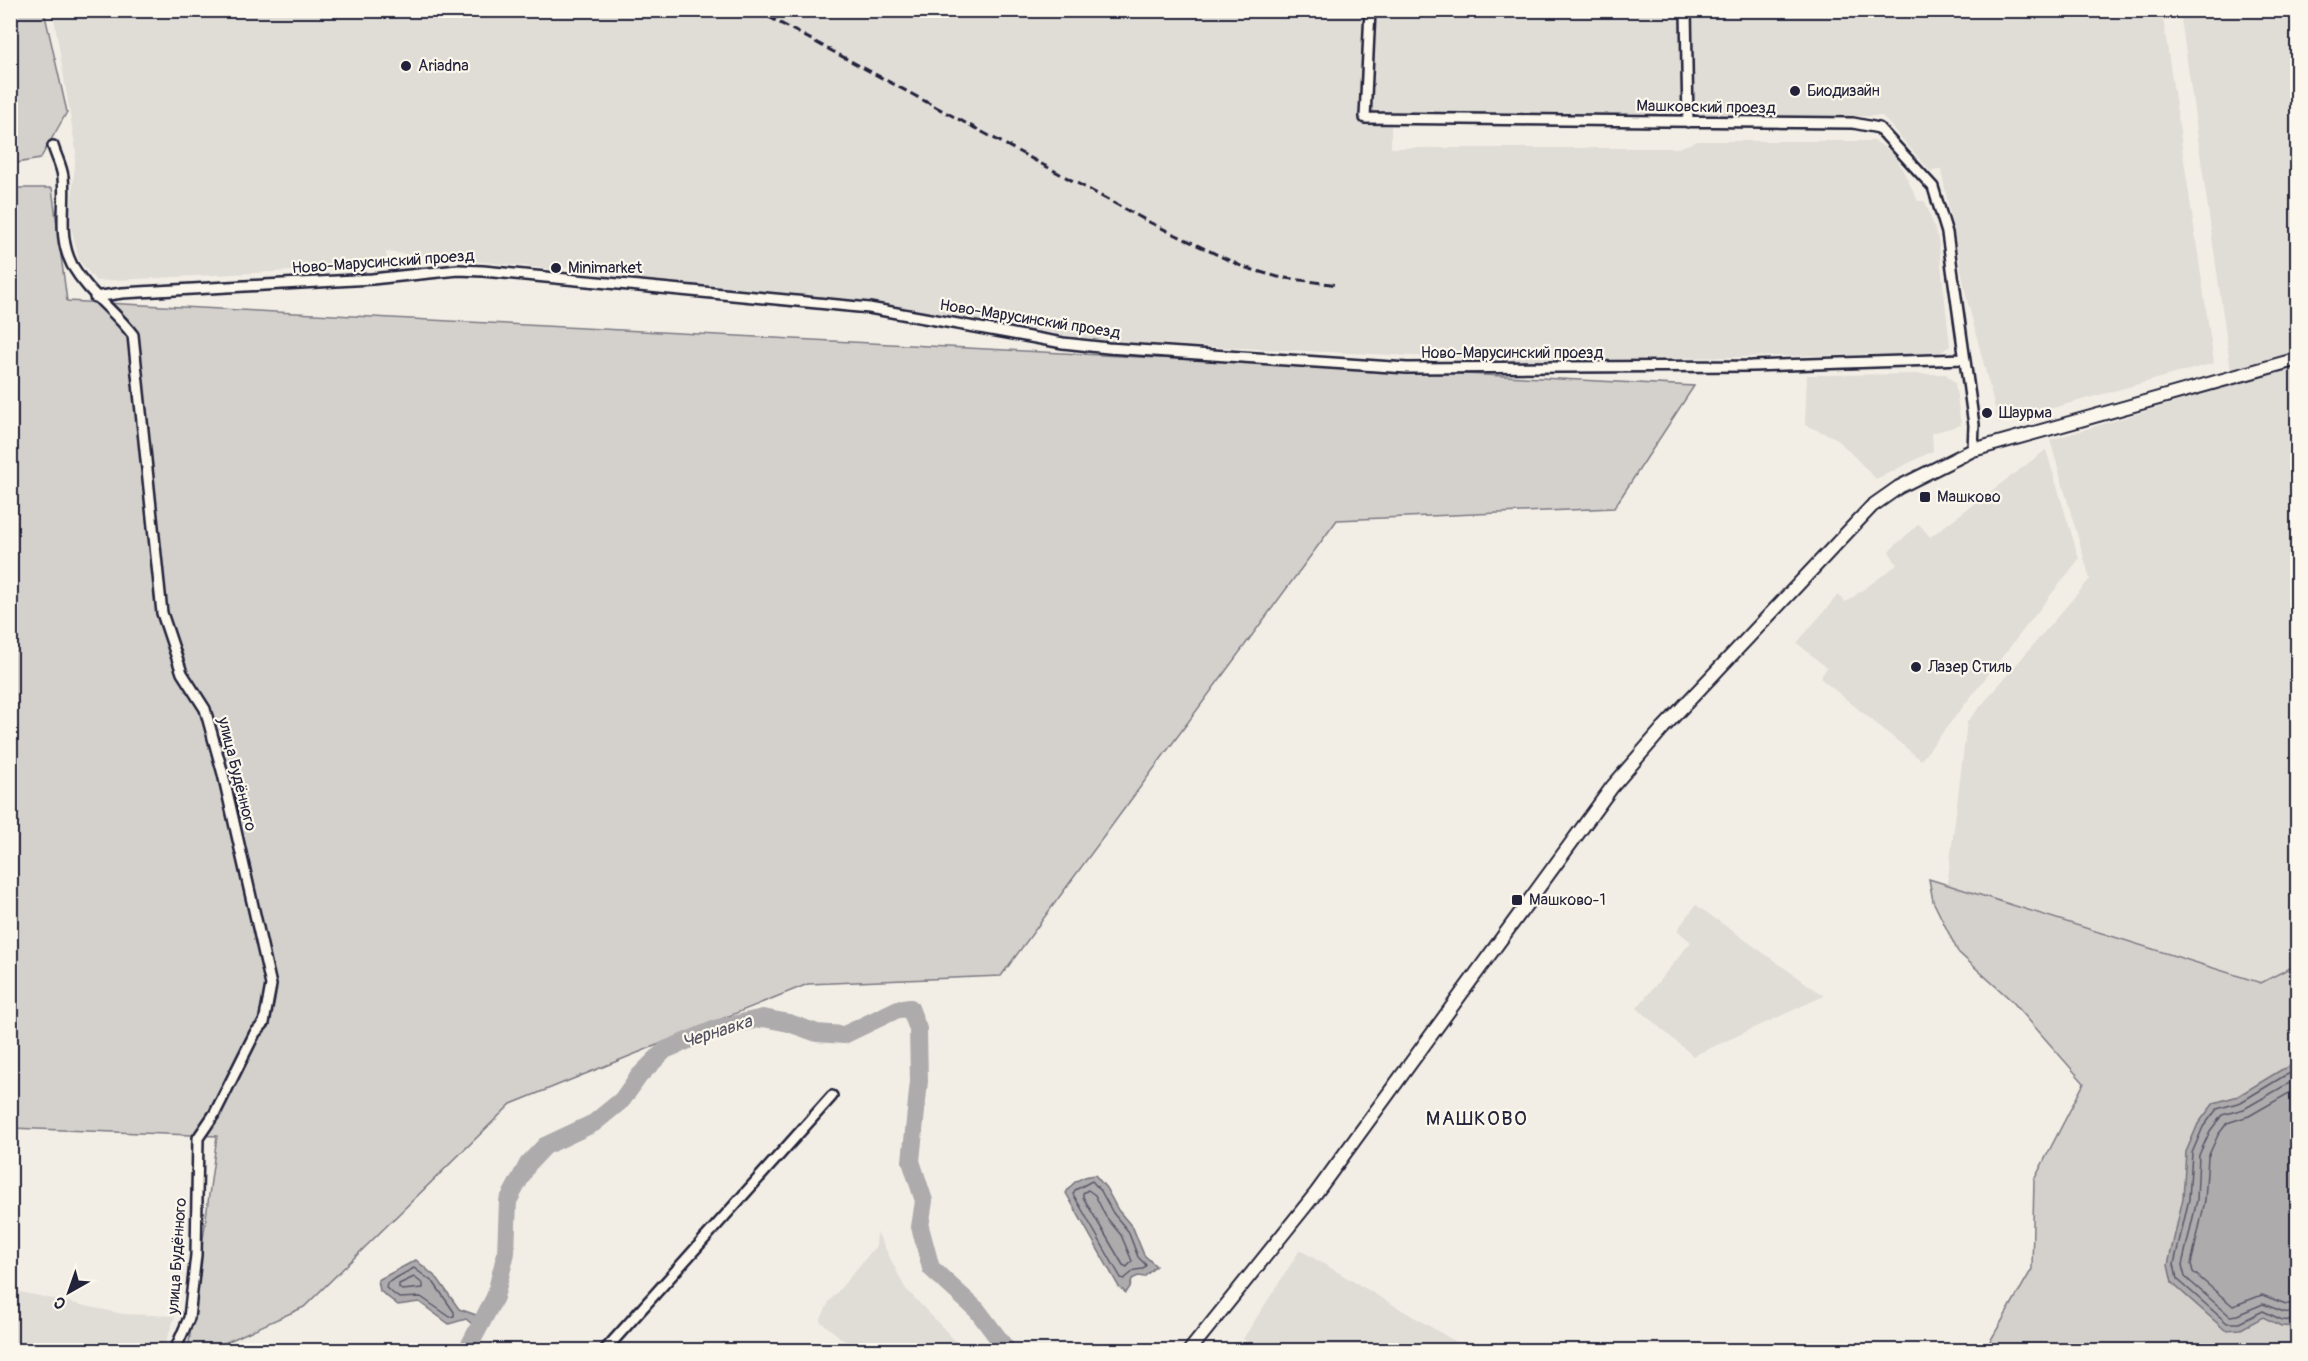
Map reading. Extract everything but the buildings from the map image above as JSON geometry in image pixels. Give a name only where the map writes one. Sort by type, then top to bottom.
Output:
[{"type":"street","name":"Машковский проезд","points":[[1370,10],[1365,118],[1853,123],[1879,128],[1933,187],[1947,233],[1974,425],[1973,450]]},
{"type":"street","points":[[1686,10],[1688,122]]},
{"type":"street","name":"улица Будённого","points":[[53,146],[63,177],[62,225],[71,263],[95,297],[121,319],[133,335],[162,613],[182,673],[205,709],[223,774],[272,985],[264,1023],[255,1033],[215,1113],[198,1138],[196,1255],[189,1318],[175,1350]]},
{"type":"street","name":"Ново-Марусинский проезд","points":[[95,297],[122,293],[372,279],[458,270],[869,308],[1063,343],[1108,348],[1407,368],[1752,366],[1964,359]]},
{"type":"street","points":[[1190,1350],[1316,1192],[1585,821],[1637,756],[1872,506],[1899,487],[1973,450],[2298,359]]},
{"type":"street","points":[[605,1350],[832,1096]]},
{"type":"shaded area","points":[[11,10],[44,11],[67,112],[40,159],[10,164]]},
{"type":"shaded area","points":[[53,11],[2162,11],[2214,363],[1999,423],[1967,299],[1941,169],[1930,171],[1882,116],[1391,120],[1391,148],[1678,148],[1698,141],[1875,141],[1895,154],[1918,201],[1925,201],[1938,238],[1950,346],[1939,353],[1521,361],[1109,342],[868,303],[636,281],[621,264],[551,269],[386,252],[388,266],[96,281],[79,260],[70,222],[76,151]]},
{"type":"shaded area","points":[[2180,11],[2297,11],[2297,969],[2261,987],[1947,886],[1967,722],[2090,579],[2050,440],[2233,385]]},
{"type":"shaded area","points":[[11,188],[52,188],[67,301],[1694,386],[1614,508],[1337,520],[1001,976],[808,984],[511,1104],[304,1307],[209,1350],[188,1350],[217,1136],[11,1128]]},
{"type":"shaded area","points":[[1946,374],[1955,383],[1961,425],[1932,433],[1933,451],[1876,479],[1836,438],[1805,425],[1807,375]]},
{"type":"shaded area","points":[[2046,450],[2079,559],[1921,760],[1820,678],[1827,668],[1797,643],[1838,595],[1846,602],[1897,565],[1889,551],[1919,524],[1930,537]]},
{"type":"shaded area","points":[[1929,879],[2261,983],[2297,964],[2297,1350],[1985,1350],[2032,1269],[2034,1180],[2084,1083],[2012,1001],[1958,952],[1933,901]]},
{"type":"shaded area","points":[[1696,905],[1824,996],[1693,1056],[1637,1008],[1691,942],[1677,930]]},
{"type":"shaded area","points":[[877,1232],[905,1288],[964,1350],[856,1350],[820,1321],[829,1302],[876,1246]]},
{"type":"shaded area","points":[[1300,1250],[1470,1350],[1262,1350],[1243,1339]]},
{"type":"shaded area","points":[[11,1290],[123,1314],[175,1316],[163,1350],[11,1350]]},
{"type":"water","points":[[2297,1064],[2297,1327],[2281,1326],[2263,1317],[2241,1329],[2225,1330],[2172,1283],[2168,1265],[2183,1198],[2186,1152],[2198,1124],[2214,1103],[2238,1096],[2281,1070]]},
{"type":"water","points":[[1095,1175],[1133,1228],[1144,1255],[1156,1266],[1144,1277],[1138,1276],[1132,1279],[1126,1293],[1119,1287],[1066,1193],[1078,1180]]},
{"type":"water","points":[[416,1260],[438,1279],[459,1309],[479,1316],[473,1325],[466,1319],[449,1324],[419,1302],[398,1305],[380,1291],[378,1280]]},
{"type":"waterway","name":"Чернавка","points":[[467,1350],[495,1297],[506,1253],[508,1201],[528,1164],[545,1146],[594,1123],[622,1100],[639,1076],[665,1050],[718,1028],[763,1018],[789,1023],[817,1033],[844,1035],[898,1009],[910,1008],[918,1029],[919,1081],[911,1161],[924,1201],[920,1227],[931,1268],[977,1310],[1007,1350]]},
{"type":"railway","points":[[756,10],[1151,223],[1243,267],[1278,277],[1338,285]]},
{"type":"place","name":"Ariadna","points":[[406,66]]},
{"type":"place","name":"Биодизайн","points":[[1795,91]]},
{"type":"place","name":"Minimarket","points":[[556,268]]},
{"type":"place","name":"Шаурма","points":[[1987,413]]},
{"type":"place","name":"Машково","points":[[1925,497]]},
{"type":"place","name":"Лазер Стиль","points":[[1916,667]]},
{"type":"place","name":"Машково-1","points":[[1517,900]]},
{"type":"district","name":"МАШКОВО","points":[[1477,1118]]}]
